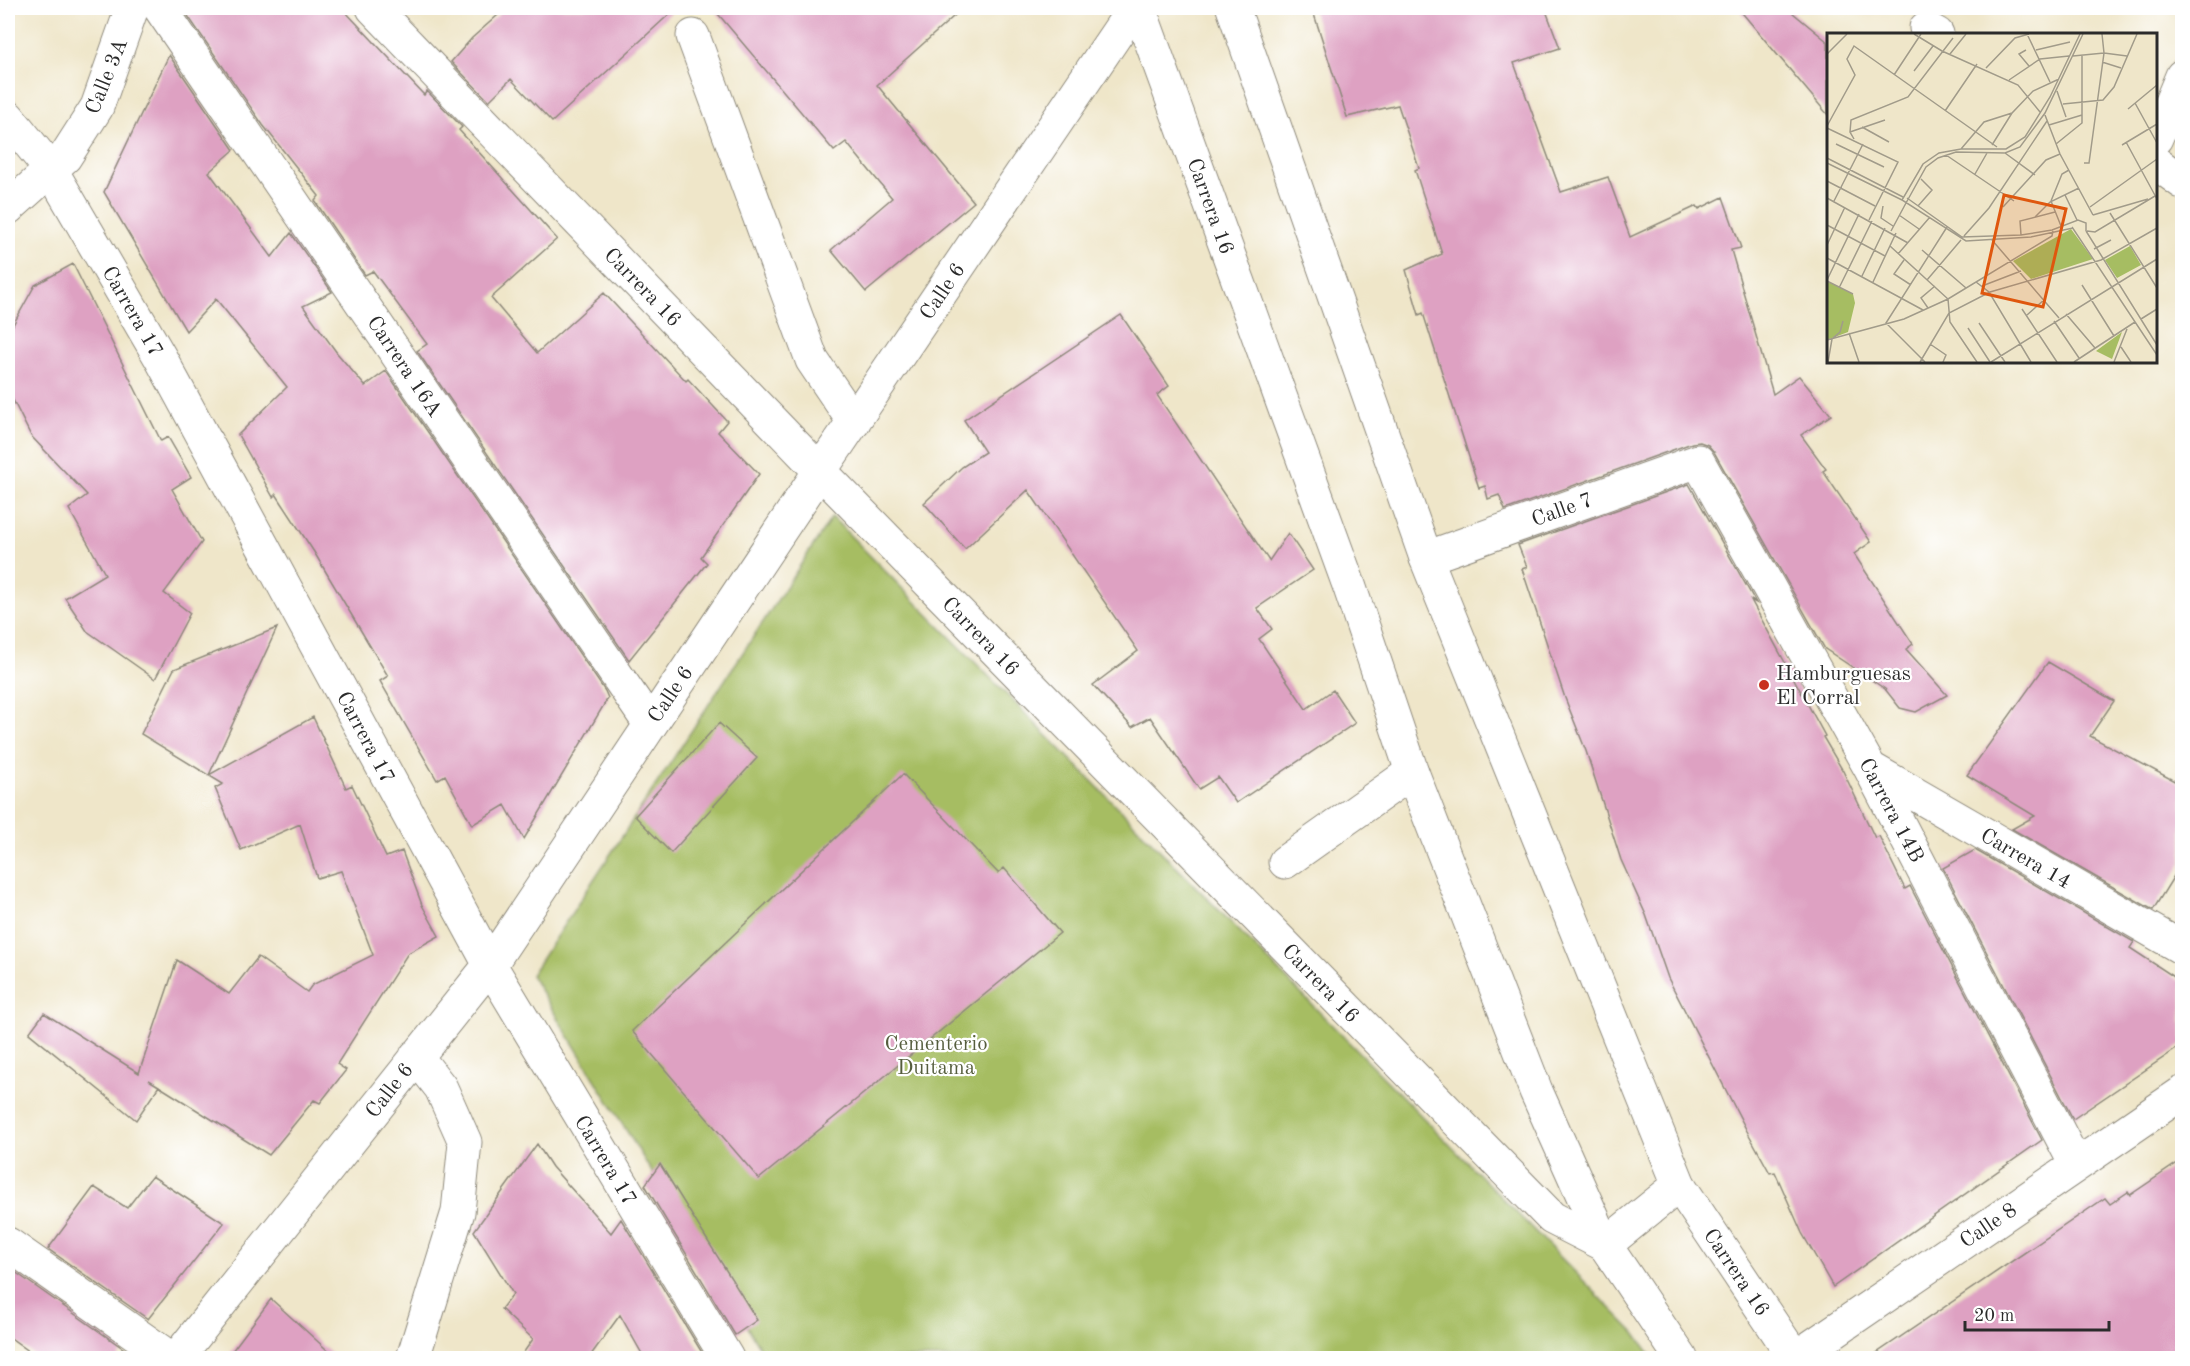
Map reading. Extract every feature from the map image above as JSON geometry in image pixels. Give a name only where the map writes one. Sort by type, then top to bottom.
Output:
[{"type":"street","name":"Calle 3A","points":[[8,208],[65,157],[97,107],[132,8]]},
{"type":"street","name":"Carrera 16A","points":[[160,8],[650,724]]},
{"type":"street","name":"Carrera 16","points":[[373,8],[820,471],[1552,1218],[1605,1245]]},
{"type":"street","name":"Calle 6","points":[[177,1359],[490,965],[820,471],[1134,8]]},
{"type":"street","name":"Carrera 16","points":[[1139,8],[1350,588],[1412,772],[1536,1090],[1605,1245],[1681,1359]]},
{"type":"street","name":"Carrera 16","points":[[1233,8],[1426,558],[1679,1185],[1795,1358]]},
{"type":"street","points":[[693,36],[812,360],[854,422]]},
{"type":"street","points":[[2157,136],[2182,76]]},
{"type":"street","name":"Carrera 17","points":[[8,117],[51,170],[160,357],[490,965],[727,1359]]},
{"type":"street","points":[[2157,164],[2182,182]]},
{"type":"street","name":"Calle 7","points":[[1426,558],[1698,461]]},
{"type":"street","name":"Carrera 14B","points":[[1698,461],[1870,768],[2076,1165]]},
{"type":"street","name":"Carrera 14","points":[[1870,768],[2182,948]]},
{"type":"street","points":[[1285,862],[1412,772]]},
{"type":"street","points":[[413,1359],[458,1212],[465,1142],[441,1088],[416,1056]]},
{"type":"street","name":"Calle 8","points":[[1795,1358],[2182,1093]]},
{"type":"street","points":[[1605,1245],[1679,1185]]},
{"type":"street","points":[[8,1244],[170,1359]]},
{"type":"green space","name":"Cementerio Duitama","points":[[832,517],[1635,1333],[1653,1358],[766,1358],[531,975]]},
{"type":"building","points":[[192,8],[342,8],[424,95],[427,91],[462,127],[459,130],[557,239],[491,298],[537,353],[604,293],[686,381],[688,379],[727,421],[718,432],[759,474],[701,557],[707,563],[629,660],[417,351],[427,344],[373,271],[365,275],[315,201],[319,196],[263,125],[188,16]]},
{"type":"building","points":[[506,8],[676,8],[552,122],[511,79],[489,101],[451,62],[472,38]]},
{"type":"building","points":[[713,8],[963,8],[877,85],[974,202],[866,292],[831,250],[892,198],[846,142],[834,151]]},
{"type":"building","points":[[1312,8],[1545,8],[1560,48],[1514,63],[1561,192],[1608,177],[1630,237],[1697,206],[1699,209],[1723,197],[1741,248],[1731,250],[1773,394],[1799,376],[1831,415],[1801,435],[1826,469],[1823,471],[1871,542],[1854,554],[1913,644],[1906,649],[1947,695],[1916,712],[1900,708],[1885,689],[1825,649],[1708,445],[1700,442],[1692,443],[1505,510],[1499,495],[1488,499],[1485,486],[1479,488],[1423,313],[1419,315],[1406,270],[1442,254],[1415,170],[1419,168],[1398,105],[1347,117]]},
{"type":"building","points":[[1738,8],[1787,8],[1827,41],[1827,114]]},
{"type":"building","points":[[169,55],[234,150],[209,172],[272,257],[291,233],[332,292],[303,306],[337,353],[365,386],[386,371],[605,691],[608,698],[524,839],[505,805],[472,825],[445,775],[437,780],[380,681],[388,676],[314,552],[276,494],[273,497],[238,435],[287,387],[216,299],[186,331],[104,192]]},
{"type":"building","points":[[73,264],[161,441],[168,437],[191,477],[172,489],[202,542],[164,593],[190,613],[155,679],[87,631],[65,598],[105,574],[69,509],[87,495],[31,436],[8,390],[8,334],[35,285]]},
{"type":"building","points":[[1121,315],[1169,386],[1157,395],[1269,561],[1288,533],[1313,570],[1257,608],[1272,629],[1259,639],[1306,709],[1333,690],[1355,723],[1236,803],[1218,777],[1199,789],[1150,717],[1132,727],[1093,685],[1138,651],[1028,490],[965,549],[924,503],[962,467],[985,452],[964,420]]},
{"type":"building","points":[[1689,484],[1756,603],[1751,600],[1825,736],[1823,737],[1843,771],[1875,838],[1879,836],[1905,889],[1910,886],[2042,1140],[1833,1287],[1802,1233],[1775,1172],[1770,1173],[1668,978],[1646,915],[1621,860],[1586,751],[1565,698],[1522,569],[1527,567],[1518,545]]},
{"type":"building","points":[[277,628],[209,775],[313,717],[346,788],[352,785],[386,857],[402,851],[422,905],[439,936],[408,953],[337,1064],[346,1070],[320,1103],[314,1100],[269,1155],[159,1086],[136,1120],[29,1033],[44,1013],[139,1073],[177,960],[229,994],[258,957],[307,992],[312,985],[373,955],[341,871],[317,878],[300,824],[241,850],[215,788],[223,784],[141,734],[174,669]]},
{"type":"building","points":[[2048,662],[2114,701],[2090,736],[2182,785],[2182,863],[2153,910],[2012,829],[2035,816],[1967,775]]},
{"type":"building","points":[[719,723],[757,758],[671,853],[635,816]]},
{"type":"building","points":[[903,774],[998,873],[1004,868],[1060,933],[759,1179],[632,1031]]},
{"type":"building","points":[[1975,850],[2134,942],[2130,948],[2182,982],[2182,1045],[2073,1119],[1943,868]]},
{"type":"building","points":[[537,1144],[552,1167],[611,1233],[621,1219],[704,1356],[701,1359],[645,1359],[620,1315],[588,1359],[519,1359],[533,1339],[501,1309],[513,1294],[474,1231]]},
{"type":"building","points":[[2182,1160],[2182,1359],[1868,1359],[2105,1198],[2110,1204],[2128,1192],[2130,1195]]},
{"type":"building","points":[[660,1164],[757,1320],[735,1335],[645,1185]]},
{"type":"building","points":[[152,1176],[224,1223],[148,1319],[48,1249],[94,1187],[127,1208]]},
{"type":"building","points":[[8,1267],[124,1349],[117,1359],[40,1359],[8,1336]]},
{"type":"building","points":[[271,1299],[337,1359],[226,1359]]},
{"type":"place","name":"Hamburguesas El Corral","points":[[1764,685]]}]
